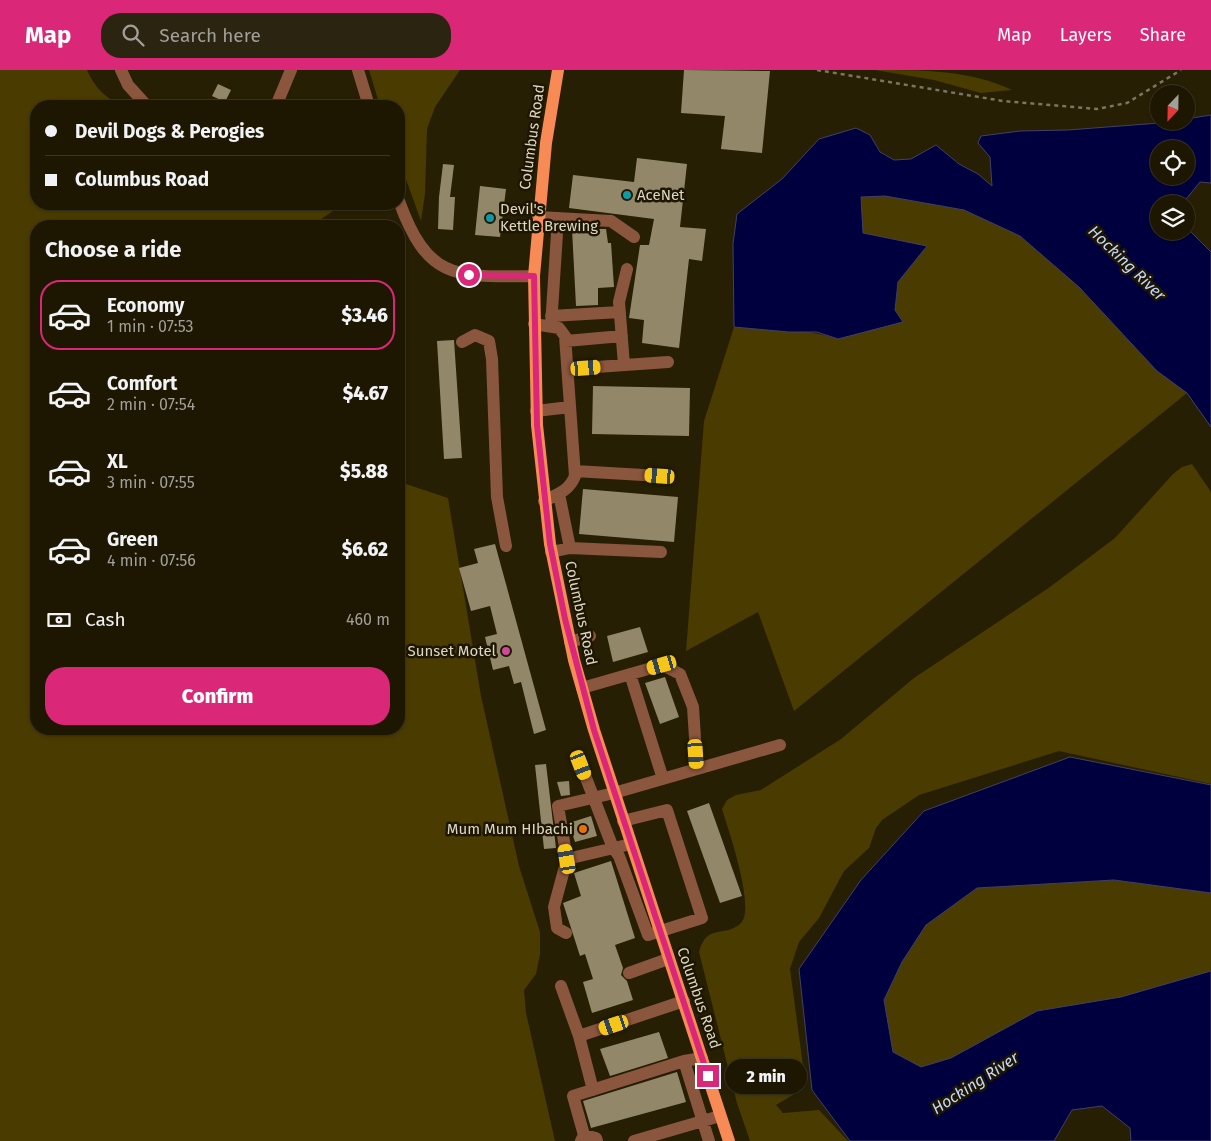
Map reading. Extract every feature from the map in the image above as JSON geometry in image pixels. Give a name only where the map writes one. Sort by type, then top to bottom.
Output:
[{"type":"main road","name":"Columbus Road","points":[[558,70],[546,143],[534,276],[536,411],[544,501],[552,552],[570,642],[582,688],[623,821],[729,1141]]},
{"type":"street","points":[[278,100],[291,70]]},
{"type":"street","points":[[358,70],[367,100]]},
{"type":"street","points":[[121,71],[128,85],[142,100]]},
{"type":"street","points":[[403,210],[417,243],[428,257],[439,266],[469,275],[534,276]]},
{"type":"street","points":[[538,217],[611,221],[634,237]]},
{"type":"street","points":[[551,321],[558,218]]},
{"type":"street","points":[[624,365],[619,302],[628,269]]},
{"type":"street","points":[[534,324],[620,312]]},
{"type":"street","points":[[544,501],[559,494],[572,484],[575,471],[566,341],[564,331],[551,321]]},
{"type":"street","points":[[462,342],[475,335],[489,341],[492,359],[497,497],[506,546]]},
{"type":"street","points":[[566,341],[622,336]]},
{"type":"street","points":[[568,369],[668,362]]},
{"type":"street","points":[[536,411],[570,407]]},
{"type":"street","points":[[575,471],[660,476]]},
{"type":"street","points":[[559,494],[570,548]]},
{"type":"street","points":[[552,552],[570,548],[661,552]]},
{"type":"street","points":[[570,642],[590,636]]},
{"type":"street","points":[[582,688],[662,665],[680,674],[693,707],[697,769]]},
{"type":"street","points":[[630,674],[663,779]]},
{"type":"street","points":[[566,933],[557,928],[554,907],[567,859],[558,806],[614,793],[780,745]]},
{"type":"street","points":[[581,765],[613,848],[619,856],[648,935],[660,933],[702,918],[667,810],[623,821]]},
{"type":"street","points":[[567,859],[631,844]]},
{"type":"street","points":[[629,974],[668,959]]},
{"type":"street","points":[[561,986],[579,1036],[593,1090]]},
{"type":"street","points":[[579,1036],[684,1001]]},
{"type":"street","points":[[598,1141],[596,1138],[582,1138],[573,1096],[684,1061],[702,1058]]},
{"type":"street","points":[[684,1061],[709,1141]]},
{"type":"street","points":[[634,1141],[720,1116]]},
{"type":"path","points":[[818,70],[1003,101],[1097,109],[1127,103],[1181,70]]},
{"type":"shaded area","points":[[0,70],[87,70],[101,92],[111,100],[30,100],[30,210],[336,210],[320,220],[30,220],[30,735],[405,735],[405,481],[406,484],[448,498],[481,696],[519,866],[540,932],[540,954],[536,974],[524,990],[526,1013],[555,1141],[0,1141]]},
{"type":"shaded area","points":[[369,70],[460,70],[435,107],[427,129],[425,194],[421,221],[405,177],[405,100],[378,100]]},
{"type":"shaded area","points":[[875,70],[946,72],[980,78],[1012,90],[981,93],[934,80]]},
{"type":"shaded area","points":[[885,196],[964,210],[1020,236],[1079,287],[1157,371],[1187,393],[794,711],[758,612],[686,651],[704,421],[734,327],[800,331],[838,339],[895,311],[898,282],[927,246],[863,233],[861,197]]},
{"type":"shaded area","points":[[1192,464],[1211,492],[1211,784],[1059,751],[919,795],[882,820],[876,828],[869,848],[844,871],[819,918],[799,942],[790,969],[803,1066],[801,1090],[776,1105],[783,1113],[819,1110],[848,1141],[750,1141],[737,1103],[699,952],[706,937],[716,932],[734,928],[740,924],[744,916],[745,903],[740,869],[722,809],[727,800],[736,795],[761,790],[841,739],[914,678],[1050,587],[1115,538],[1173,474],[1182,467]]},
{"type":"shaded area","points":[[1114,880],[1211,893],[1211,971],[1121,997],[1037,1011],[951,1058],[921,1067],[893,1052],[884,1000],[902,962],[926,925],[977,888]]},
{"type":"water","name":"Hocking River","points":[[1211,115],[1211,183],[1200,182],[1189,195],[1150,195],[1150,240],[1195,240],[1195,236],[1211,252],[1211,427],[1187,393],[1157,371],[1079,287],[1020,236],[964,210],[885,196],[861,197],[863,233],[927,246],[898,282],[895,310],[903,322],[838,339],[817,332],[789,332],[734,327],[733,244],[737,214],[782,179],[819,139],[856,128],[870,135],[880,152],[894,160],[911,159],[936,145],[959,164],[978,174],[992,186],[990,157],[978,143],[981,136],[1020,131],[1068,130],[1150,124],[1150,130],[1195,130],[1195,118]]},
{"type":"water","name":"Hocking River","points":[[1070,757],[1211,785],[1211,893],[1114,880],[977,888],[926,925],[902,962],[884,1000],[893,1052],[921,1067],[951,1058],[1037,1011],[1121,997],[1211,971],[1211,1141],[1131,1141],[1130,1128],[1102,1106],[1072,1110],[1054,1141],[850,1141],[812,1090],[799,969],[861,880],[924,811]]},
{"type":"building","points":[[684,70],[770,71],[762,153],[721,149],[725,116],[681,113]]},
{"type":"building","points":[[218,84],[231,90],[226,100],[212,96]]},
{"type":"building","points":[[637,158],[687,164],[680,227],[706,229],[702,261],[689,259],[679,348],[642,343],[644,320],[629,318],[640,245],[649,245],[654,219],[569,208],[573,175],[634,182]]},
{"type":"building","points":[[443,164],[454,165],[450,197],[455,197],[453,230],[438,229]]},
{"type":"building","name":"Devil's Kettle Brewing","points":[[480,186],[506,189],[500,237],[475,235]]},
{"type":"building","points":[[572,229],[606,229],[608,243],[611,243],[614,287],[598,288],[598,305],[576,306]]},
{"type":"building","points":[[454,340],[462,458],[444,459],[437,341]]},
{"type":"building","points":[[593,386],[690,388],[689,436],[592,434]]},
{"type":"building","points":[[583,489],[678,497],[674,542],[579,534]]},
{"type":"building","name":"Sunset Motel","points":[[495,544],[546,730],[534,734],[521,682],[514,684],[509,666],[493,670],[485,637],[497,634],[490,606],[471,611],[459,568],[478,563],[474,549]]},
{"type":"building","points":[[640,627],[648,652],[613,662],[607,636]]},
{"type":"building","points":[[665,677],[679,717],[660,724],[645,683]]},
{"type":"building","points":[[546,764],[556,848],[544,849],[535,765]]},
{"type":"building","points":[[569,781],[570,795],[561,796],[557,782]]},
{"type":"building","points":[[709,803],[742,896],[720,903],[687,811]]},
{"type":"building","name":"Mum Mum HIbachi","points":[[591,816],[597,836],[575,842],[569,823]]},
{"type":"building","points":[[611,861],[635,938],[615,945],[623,968],[621,975],[627,981],[633,1000],[592,1013],[583,982],[593,979],[585,954],[580,956],[563,903],[581,896],[574,873]]},
{"type":"building","points":[[659,1032],[668,1058],[610,1076],[600,1049]]},
{"type":"building","points":[[677,1072],[686,1102],[591,1128],[583,1101]]},
{"type":"place","name":"AceNet","points":[[627,195]]},
{"type":"place","name":"Devil's Kettle Brewing","points":[[490,218]]},
{"type":"place","name":"Sunset Motel","points":[[506,651]]},
{"type":"place","name":"Mum Mum HIbachi","points":[[583,829]]},
{"type":"route","points":[[469,275],[534,276],[537,425],[550,544],[565,619],[574,660],[594,730],[660,936],[684,1001],[708,1076]]}]
